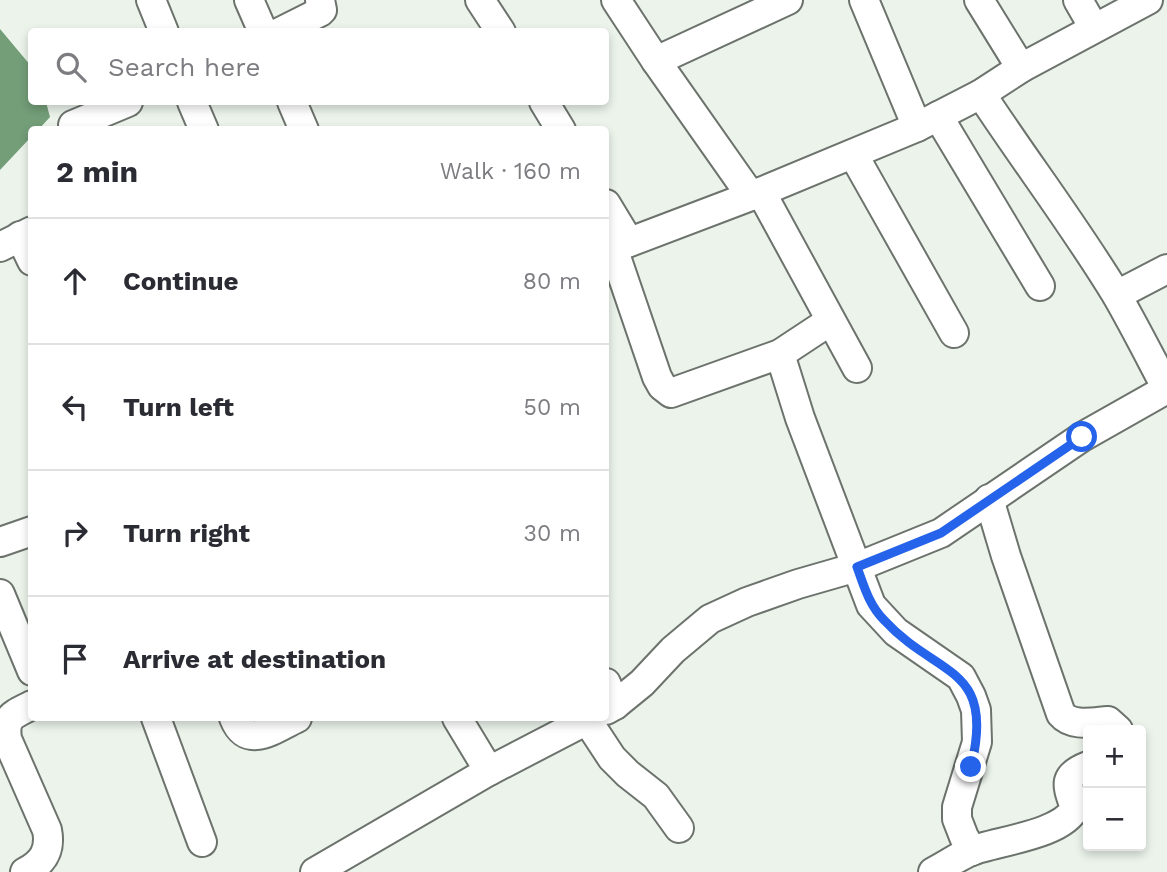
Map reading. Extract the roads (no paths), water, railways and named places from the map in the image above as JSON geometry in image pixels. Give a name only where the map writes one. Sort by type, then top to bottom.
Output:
[{"type":"street","points":[[151,0],[162,28]]},
{"type":"street","points":[[250,0],[261,28]]},
{"type":"street","points":[[288,28],[320,12],[320,0]]},
{"type":"street","points":[[480,0],[498,28]]},
{"type":"street","points":[[616,0],[656,61],[756,194],[857,368]]},
{"type":"street","points":[[656,61],[788,0]]},
{"type":"street","points":[[864,0],[927,122],[1041,286]]},
{"type":"street","points":[[979,0],[1021,68]]},
{"type":"street","points":[[1078,0],[1094,28]]},
{"type":"street","points":[[616,247],[756,194],[927,122],[1148,0]]},
{"type":"street","points":[[609,702],[642,683],[673,650],[710,619],[798,584],[857,567],[941,533],[1082,437],[1167,389],[1117,295],[981,94]]},
{"type":"street","points":[[73,125],[121,105]]},
{"type":"street","points":[[193,105],[202,126]]},
{"type":"street","points":[[293,105],[302,126]]},
{"type":"street","points":[[546,105],[559,126]]},
{"type":"street","points":[[853,154],[954,333]]},
{"type":"street","points":[[609,217],[657,377],[666,390],[675,392],[780,354],[831,321]]},
{"type":"street","points":[[1117,295],[1167,269]]},
{"type":"street","points":[[780,354],[800,418],[872,605],[896,632],[961,677],[971,696],[976,710],[977,743],[960,797],[957,818],[972,851]]},
{"type":"street","points":[[989,499],[1061,715],[1066,720],[1075,722],[1108,721],[1112,725]]},
{"type":"street","points":[[0,542],[28,532]]},
{"type":"street","points":[[0,594],[28,661]]},
{"type":"street","points":[[25,872],[40,862],[50,841],[7,739],[7,721],[28,707]]},
{"type":"street","points":[[157,721],[202,842]]},
{"type":"street","points":[[236,721],[242,732],[248,735],[262,734],[290,721]]},
{"type":"street","points":[[459,721],[489,771]]},
{"type":"street","points":[[316,872],[576,721]]},
{"type":"street","points":[[604,721],[612,758],[656,796],[679,828]]},
{"type":"street","points":[[933,872],[972,851],[1049,828],[1068,817],[1075,808],[1068,789],[1069,780],[1072,774],[1083,768]]}]
